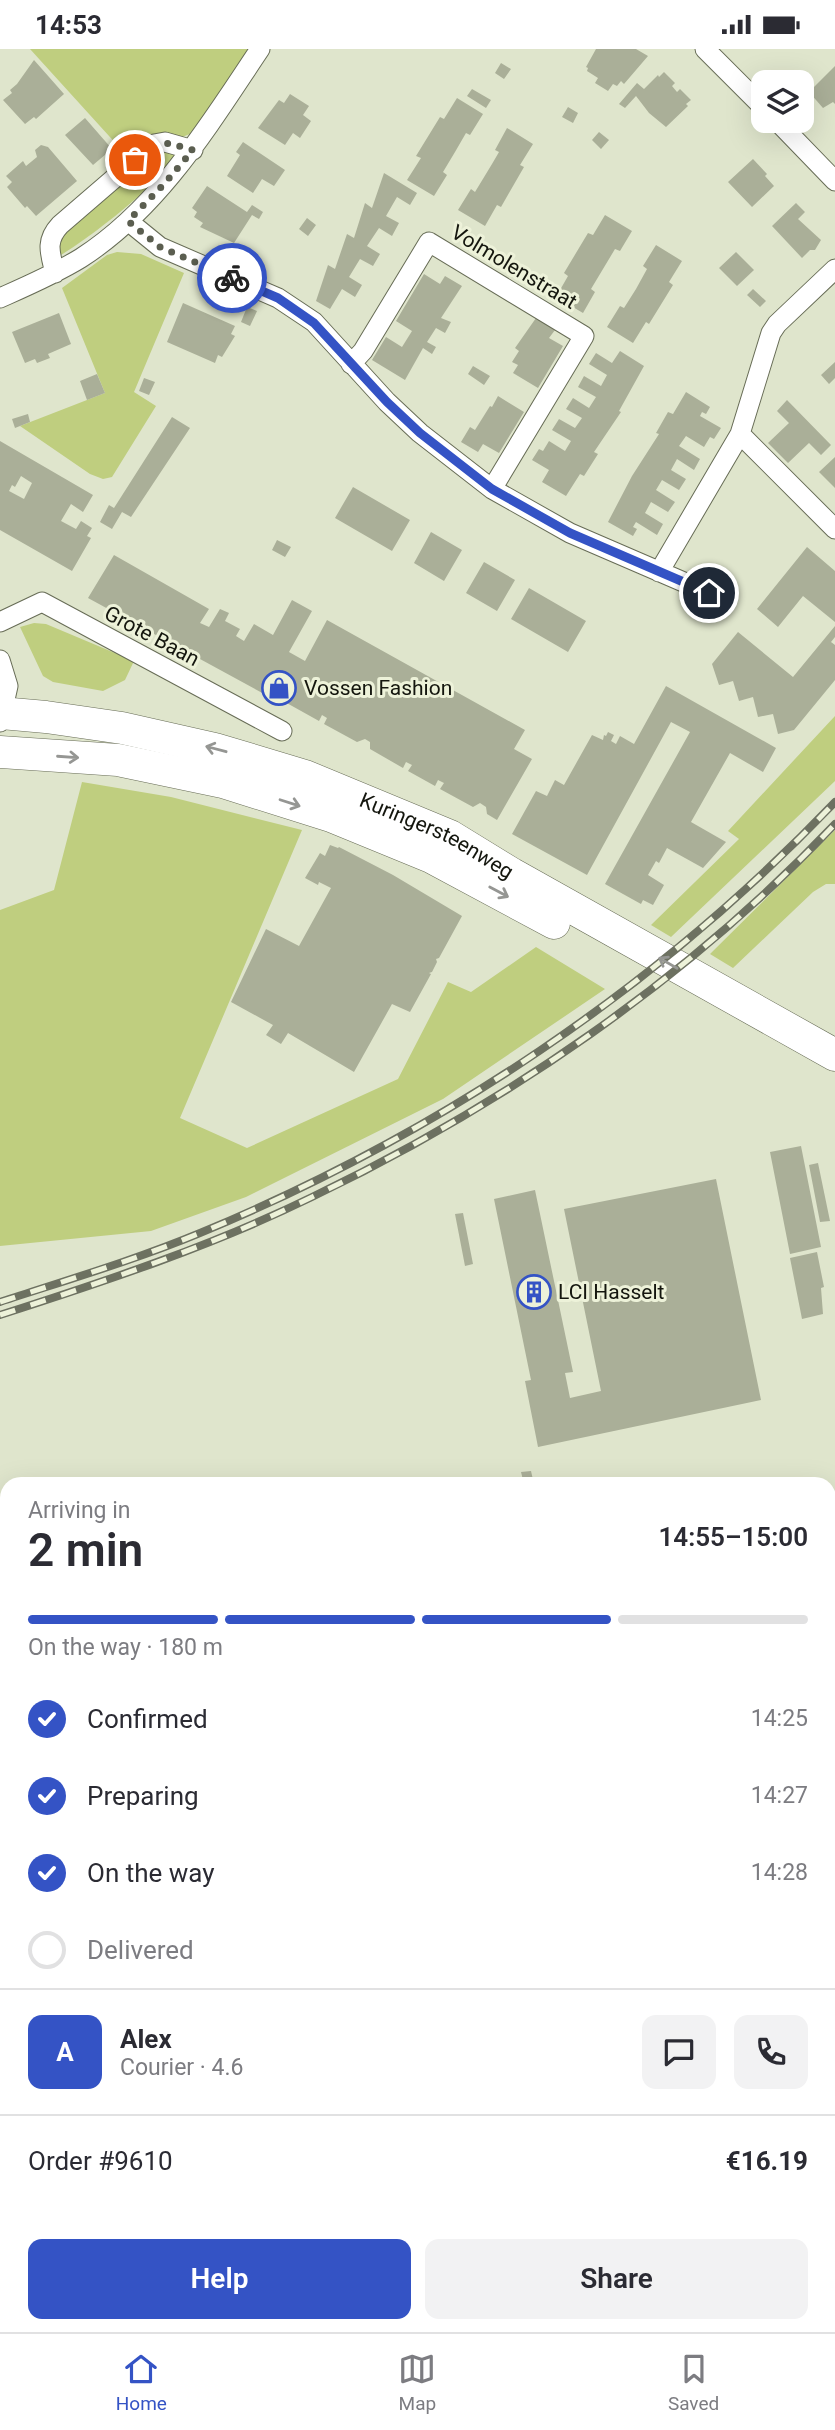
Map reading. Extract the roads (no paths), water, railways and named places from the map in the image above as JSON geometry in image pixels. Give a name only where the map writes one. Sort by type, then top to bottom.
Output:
[{"type":"main road","name":"Kuringersteenweg","points":[[1,716],[47,717],[122,728],[215,749],[305,776],[450,836],[512,874],[835,1055]]},
{"type":"main road","name":"Kuringersteenweg","points":[[0,752],[118,760],[223,782],[331,817],[430,857],[466,875],[835,1079]]},
{"type":"street","points":[[0,298],[83,257],[128,221],[193,150],[260,49]]},
{"type":"street","points":[[705,49],[751,95]]},
{"type":"street","points":[[788,133],[835,181]]},
{"type":"street","points":[[55,273],[49,250],[52,234],[60,225],[154,144],[165,142],[193,150]]},
{"type":"street","points":[[128,221],[160,247],[278,298],[314,323],[420,433],[492,489],[570,533],[709,593]]},
{"type":"street","name":"Volmolenstraat","points":[[351,364],[363,351],[429,242],[583,336],[492,489]]},
{"type":"street","points":[[659,572],[740,434],[771,333],[777,324],[835,269]]},
{"type":"street","points":[[740,434],[835,529]]},
{"type":"street","name":"Grote Baan","points":[[0,622],[41,603],[282,731]]},
{"type":"street","points":[[0,660],[8,686],[1,716]]},
{"type":"railway","points":[[0,1302],[126,1261],[200,1233],[289,1194],[375,1150],[459,1102],[540,1051],[694,934],[766,870],[835,802]]},
{"type":"railway","points":[[0,1315],[119,1276],[274,1215],[384,1161],[454,1121],[523,1079],[655,986],[718,935],[778,881],[835,824]]},
{"type":"place","name":"Vossen Fashion","points":[[279,688]]},
{"type":"place","name":"LCI Hasselt","points":[[534,1292]]}]
